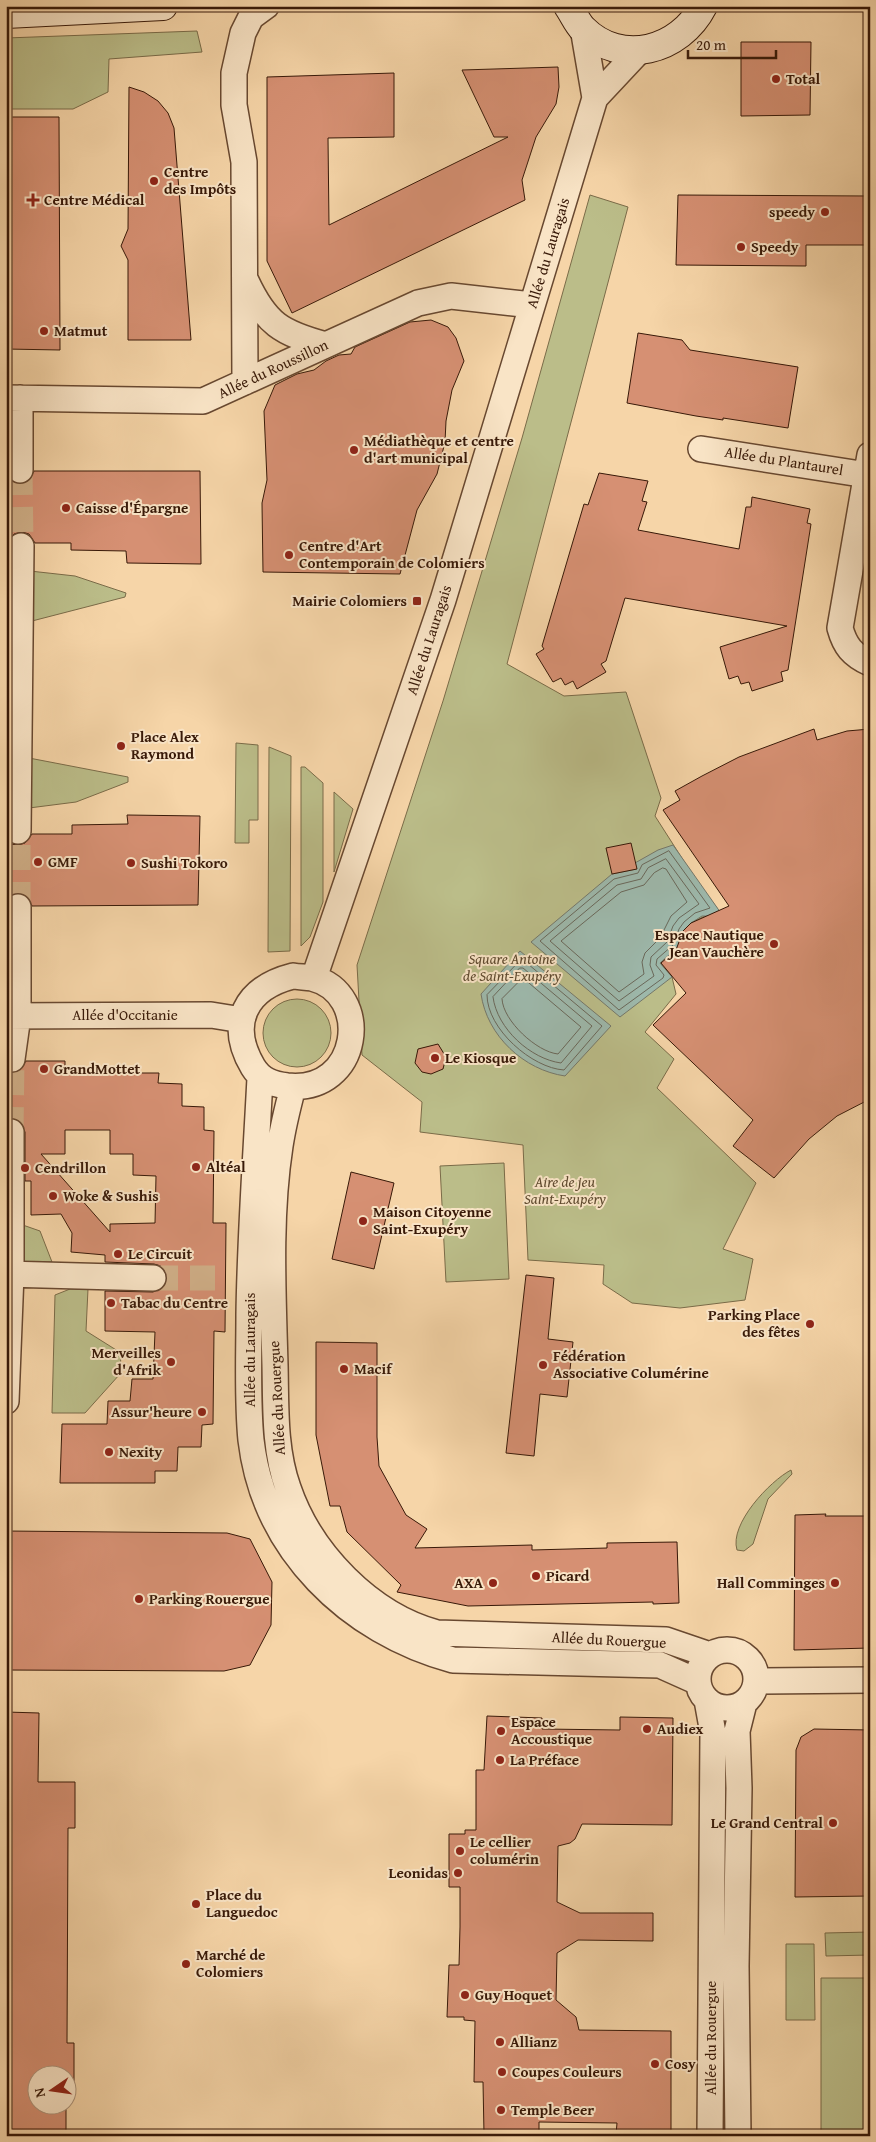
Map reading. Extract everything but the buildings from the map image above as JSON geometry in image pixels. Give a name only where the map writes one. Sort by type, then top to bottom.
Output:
[{"type":"main road","points":[[6,14],[163,6]]},
{"type":"main road","points":[[575,17],[600,41],[619,48],[639,50],[665,45],[682,34],[696,20],[703,6]]},
{"type":"street","points":[[245,382],[244,162],[234,105],[234,73],[243,32],[251,17],[266,6]]},
{"type":"street","name":"Allée du Lauragais","points":[[575,17],[595,98]]},
{"type":"street","name":"Allée du Lauragais","points":[[314,978],[443,600],[595,98],[639,50]]},
{"type":"street","points":[[244,277],[258,306],[282,329],[300,338],[326,345]]},
{"type":"street","name":"Allée du Roussillon","points":[[13,398],[203,401],[418,303],[451,296],[532,305]]},
{"type":"street","points":[[13,398],[20,470]]},
{"type":"street","name":"Allée du Plantaurel","points":[[701,449],[868,465]]},
{"type":"street","points":[[868,465],[840,628],[845,644],[851,652],[870,663]]},
{"type":"street","points":[[18,831],[21,546]]},
{"type":"street","points":[[12,1058],[12,1016],[18,907]]},
{"type":"street","points":[[293,976],[314,978],[334,990],[347,1009],[352,1031],[349,1049],[341,1065],[327,1078],[310,1085],[276,1085],[260,1078],[249,1059],[242,1039],[242,1020],[248,1005],[258,992],[274,981],[293,976]]},
{"type":"street","name":"Allée d'Occitanie","points":[[12,1016],[211,1015],[242,1020]]},
{"type":"street","name":"Allée du Lauragais","points":[[260,1078],[252,1190],[238,1278],[248,1376],[251,1440],[263,1490],[276,1522],[289,1545],[319,1582],[336,1598]]},
{"type":"street","name":"Allée du Rouergue","points":[[292,1086],[280,1146],[274,1212],[273,1310],[277,1439],[288,1489],[318,1543],[336,1567],[365,1596],[380,1608],[416,1628],[437,1633],[666,1640],[710,1655]]},
{"type":"street","points":[[6,1401],[11,1132]]},
{"type":"street","points":[[9,1274],[67,1278],[153,1278]]},
{"type":"street","name":"Allée du Rouergue","points":[[336,1598],[384,1634],[409,1646],[453,1660],[660,1665],[702,1691],[713,1733],[710,2136]]},
{"type":"street","points":[[727,1649],[745,1655],[754,1666],[757,1681],[751,1697],[744,1703],[725,1709],[702,1691],[700,1666],[710,1655],[727,1649]]},
{"type":"street","points":[[757,1681],[870,1680]]},
{"type":"street","name":"Allée du Rouergue","points":[[738,2136],[736,1966],[739,1788],[736,1731],[744,1703]]},
{"type":"green space","points":[[197,31],[202,52],[109,59],[108,92],[73,109],[6,109],[6,38]]},
{"type":"green space","name":"Square Antoine de Saint-Exupéry","points":[[590,195],[628,207],[507,664],[564,696],[626,692],[661,798],[655,816],[694,877],[723,916],[707,915],[691,923],[683,931],[678,947],[660,963],[672,977],[676,994],[645,1032],[674,1059],[657,1088],[756,1183],[723,1249],[753,1259],[745,1300],[680,1308],[632,1303],[603,1284],[604,1265],[528,1260],[523,1145],[420,1132],[422,1102],[362,1055],[357,965],[443,701],[522,438]]},
{"type":"green space","points":[[30,571],[75,576],[126,593],[125,597],[32,621]]},
{"type":"green space","points":[[236,743],[258,745],[258,820],[249,820],[249,843],[235,843]]},
{"type":"green space","points":[[269,747],[291,756],[290,951],[268,952]]},
{"type":"green space","points":[[29,758],[128,777],[128,782],[76,802],[29,808]]},
{"type":"green space","points":[[301,767],[305,767],[323,783],[323,902],[310,937],[301,946]]},
{"type":"green space","points":[[334,792],[353,809],[334,872]]},
{"type":"green space","points":[[290,999],[304,999],[316,1004],[326,1014],[331,1026],[331,1040],[326,1052],[316,1062],[304,1067],[290,1067],[278,1062],[268,1052],[263,1040],[263,1026],[268,1014],[278,1004]]},
{"type":"green space","points":[[504,1163],[509,1279],[446,1282],[440,1166]]},
{"type":"green space","points":[[17,1223],[40,1231],[52,1262],[17,1261]]},
{"type":"green space","points":[[70,1289],[88,1289],[86,1331],[121,1353],[120,1374],[85,1413],[52,1413],[55,1295]]},
{"type":"green space","points":[[791,1470],[792,1474],[768,1499],[753,1544],[744,1551],[737,1550],[736,1540],[739,1528],[753,1504],[773,1483]]},
{"type":"green space","points":[[870,1932],[870,1955],[826,1956],[825,1933]]},
{"type":"green space","points":[[786,1944],[814,1944],[815,2020],[786,2020]]},
{"type":"green space","points":[[821,1978],[870,1978],[870,2131],[821,2131]]},
{"type":"water","points":[[673,845],[723,916],[702,916],[691,923],[683,931],[678,947],[660,963],[672,977],[620,1017],[531,942],[612,874],[636,869],[635,863],[658,850]]},
{"type":"water","points":[[520,951],[611,1026],[565,1076],[535,1067],[510,1048],[499,1037],[485,1009],[481,994]]},
{"type":"tunnel","points":[[20,470],[21,546]]},
{"type":"tunnel","points":[[18,831],[18,907]]},
{"type":"tunnel","points":[[11,1132],[12,1059]]},
{"type":"tunnel","points":[[153,1278],[227,1278]]},
{"type":"place","name":"Total","points":[[776,79]]},
{"type":"place","name":"Centre des Impôts","points":[[154,181]]},
{"type":"place","name":"Centre Médical","points":[[33,200]]},
{"type":"place","name":"speedy","points":[[825,212]]},
{"type":"place","name":"Speedy","points":[[741,247]]},
{"type":"place","name":"Matmut","points":[[44,331]]},
{"type":"place","name":"Médiathèque et centre d'art municipal","points":[[354,450]]},
{"type":"place","name":"Caisse d'Épargne","points":[[66,508]]},
{"type":"place","name":"Centre d'Art Contemporain de Colomiers","points":[[289,555]]},
{"type":"place","name":"Mairie Colomiers","points":[[417,601]]},
{"type":"place","name":"Place Alex Raymond","points":[[121,746]]},
{"type":"place","name":"GMF","points":[[38,862]]},
{"type":"place","name":"Sushi Tokoro","points":[[131,863]]},
{"type":"place","name":"Espace Nautique Jean Vauchère","points":[[774,944]]},
{"type":"place","name":"Le Kiosque","points":[[435,1058]]},
{"type":"place","name":"GrandMottet","points":[[44,1069]]},
{"type":"place","name":"Altéal","points":[[196,1167]]},
{"type":"place","name":"Cendrillon","points":[[25,1168]]},
{"type":"place","name":"Woke & Sushis","points":[[53,1196]]},
{"type":"place","name":"Maison Citoyenne Saint-Exupéry","points":[[363,1221]]},
{"type":"place","name":"Le Circuit","points":[[118,1254]]},
{"type":"place","name":"Tabac du Centre","points":[[111,1303]]},
{"type":"place","name":"Parking Place des fêtes","points":[[810,1324]]},
{"type":"place","name":"Merveilles d'Afrik","points":[[171,1362]]},
{"type":"place","name":"Fédération Associative Columérine","points":[[543,1365]]},
{"type":"place","name":"Macif","points":[[344,1369]]},
{"type":"place","name":"Assur'heure","points":[[202,1412]]},
{"type":"place","name":"Nexity","points":[[109,1452]]},
{"type":"place","name":"Picard","points":[[536,1576]]},
{"type":"place","name":"AXA","points":[[493,1583]]},
{"type":"place","name":"Hall Comminges","points":[[835,1583]]},
{"type":"place","name":"Parking Rouergue","points":[[139,1599]]},
{"type":"place","name":"Audiex","points":[[647,1729]]},
{"type":"place","name":"Espace Accoustique","points":[[501,1731]]},
{"type":"place","name":"La Préface","points":[[500,1760]]},
{"type":"place","name":"Le Grand Central","points":[[833,1823]]},
{"type":"place","name":"Le cellier columérin","points":[[460,1851]]},
{"type":"place","name":"Leonidas","points":[[458,1873]]},
{"type":"place","name":"Place du Languedoc","points":[[196,1904]]},
{"type":"place","name":"Marché de Colomiers","points":[[186,1964]]},
{"type":"place","name":"Guy Hoquet","points":[[465,1995]]},
{"type":"place","name":"Allianz","points":[[500,2042]]},
{"type":"place","name":"Cosy","points":[[655,2064]]},
{"type":"place","name":"Coupes Couleurs","points":[[502,2072]]},
{"type":"place","name":"Temple Beer","points":[[501,2110]]},
{"type":"park label","name":"Aire de jeu Saint-Exupéry","points":[[565,1190]]}]
